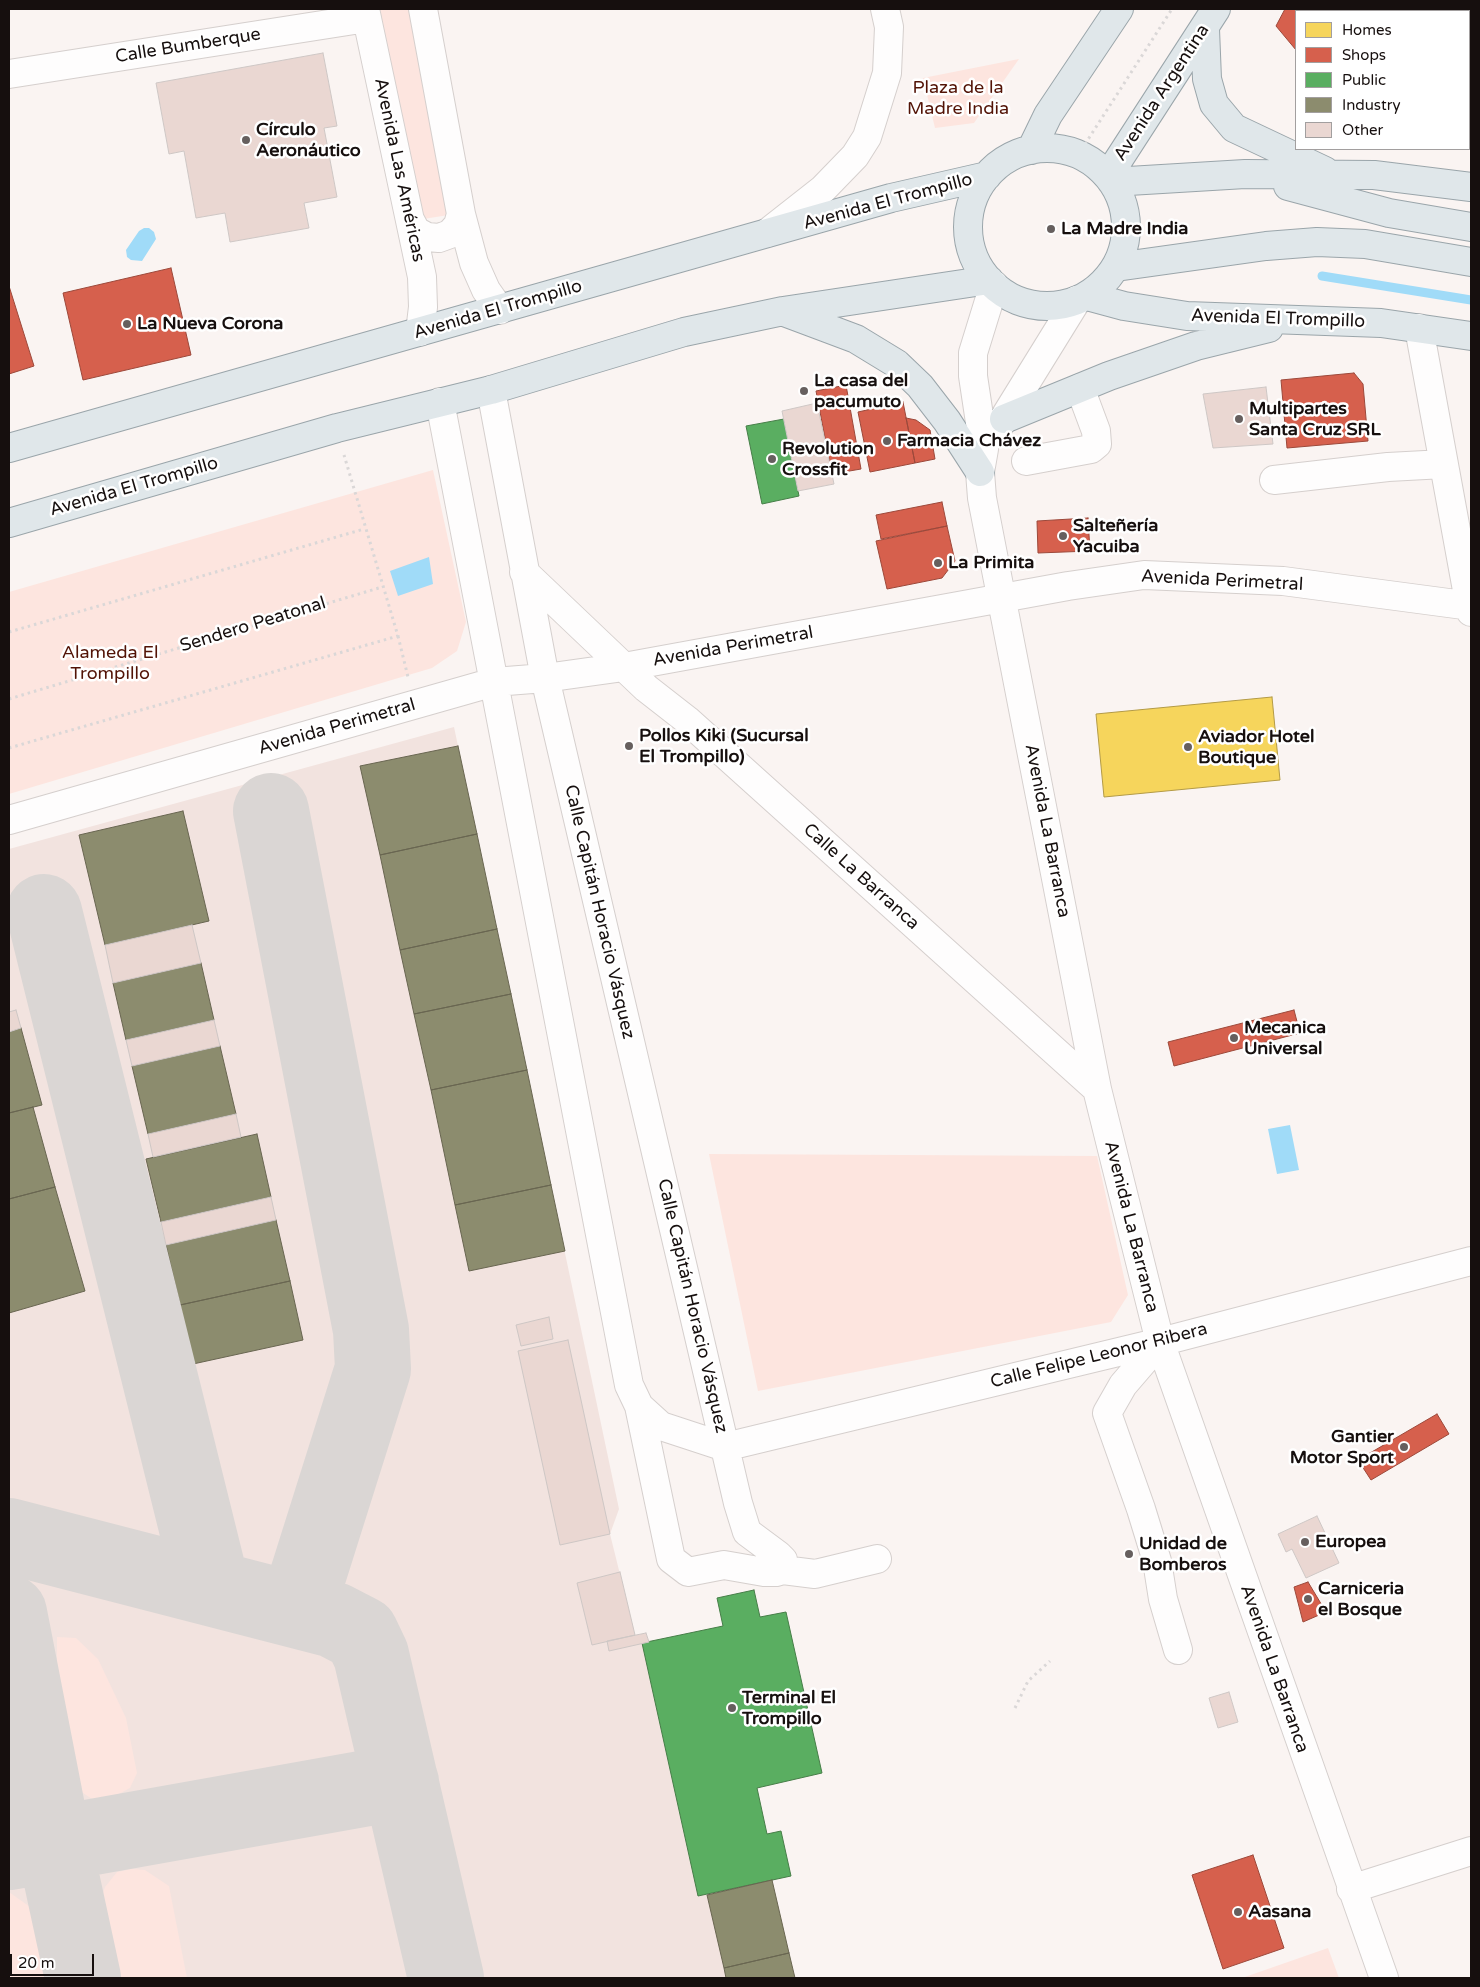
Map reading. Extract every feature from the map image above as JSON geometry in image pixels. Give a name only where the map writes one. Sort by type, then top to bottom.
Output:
[{"type":"main road","points":[[1031,150],[1048,115],[1119,9]]},
{"type":"main road","points":[[1211,19],[1207,79],[1214,104],[1234,128],[1336,176]]},
{"type":"main road","name":"Avenida Argentina","points":[[1110,179],[1211,19]]},
{"type":"main road","points":[[1055,149],[1078,155],[1094,164],[1110,179],[1122,202],[1127,224],[1124,246],[1116,267],[1103,283],[1082,298],[1056,306],[1033,305],[1012,298],[991,283],[977,265],[971,247],[968,228],[970,209],[977,192],[987,176],[1007,159],[1031,150],[1055,149]]},
{"type":"main road","points":[[1110,179],[1245,174],[1374,175],[1471,186]]},
{"type":"main road","points":[[1245,174],[1389,213],[1471,227]]},
{"type":"main road","name":"Avenida El Trompillo","points":[[9,448],[891,198],[987,176]]},
{"type":"main road","points":[[1116,267],[1266,246],[1317,242],[1365,244],[1471,262]]},
{"type":"main road","name":"Avenida El Trompillo","points":[[9,523],[337,428],[491,390],[684,332],[783,311],[991,283]]},
{"type":"main road","name":"Avenida El Trompillo","points":[[1082,298],[1187,316],[1381,323],[1471,336]]},
{"type":"main road","points":[[783,311],[856,339],[896,364],[920,386],[941,414],[982,461]]},
{"type":"main road","points":[[1004,419],[1109,376],[1196,346],[1300,320]]},
{"type":"street","points":[[423,9],[461,214],[474,263],[486,290],[500,310]]},
{"type":"street","points":[[766,234],[823,189],[856,156],[867,136],[887,73],[888,27],[885,9]]},
{"type":"street","name":"Calle Bumberque","points":[[9,74],[366,13]]},
{"type":"street","name":"Avenida Las Américas","points":[[366,13],[422,277],[424,307],[420,332]]},
{"type":"street","points":[[410,220],[416,231],[427,237],[439,238],[450,234],[458,225],[461,214]]},
{"type":"street","name":"Avenida La Barranca","points":[[991,283],[973,353],[973,376],[982,461],[982,498],[1003,598],[1097,1089],[1160,1342],[1351,1889],[1384,1978]]},
{"type":"street","points":[[982,461],[1004,419],[1082,298]]},
{"type":"street","points":[[1419,328],[1471,608]]},
{"type":"street","points":[[1026,461],[1091,450],[1097,444],[1096,431],[1080,388]]},
{"type":"street","name":"Calle Capitán Horacio Vásquez","points":[[491,390],[544,678],[726,1448]]},
{"type":"street","name":"Calle Capitán Horacio Vásquez","points":[[440,402],[628,1386],[639,1406],[661,1426],[726,1448]]},
{"type":"street","points":[[1274,480],[1388,467],[1444,464]]},
{"type":"street","name":"Calle La Barranca","points":[[524,572],[624,667],[1097,1089]]},
{"type":"street","name":"Avenida Perimetral","points":[[9,820],[494,682],[544,678],[624,667],[1068,586],[1144,575],[1283,582],[1471,608]]},
{"type":"street","name":"Calle Felipe Leonor Ribera","points":[[726,1448],[1160,1342],[1471,1262]]},
{"type":"street","points":[[1160,1342],[1123,1385],[1107,1412],[1157,1561],[1163,1599],[1178,1650]]},
{"type":"street","points":[[639,1406],[671,1559],[688,1572],[724,1564],[764,1572],[783,1570],[815,1574],[877,1559]]},
{"type":"street","points":[[726,1448],[747,1532],[783,1560],[783,1570]]},
{"type":"street","points":[[1351,1889],[1471,1850]]},
{"type":"path","points":[[1078,155],[1172,9]]},
{"type":"path","points":[[337,428],[364,529],[398,636],[414,705]]},
{"type":"path","points":[[9,632],[364,529]]},
{"type":"path","name":"Sendero Peatonal","points":[[9,699],[382,587]]},
{"type":"path","points":[[9,748],[398,636]]},
{"type":"path","points":[[1015,1708],[1028,1681],[1050,1661]]},
{"type":"shaded area","points":[[454,727],[619,1509],[610,1534],[635,1635],[649,1642],[723,1626],[717,1598],[754,1590],[760,1617],[786,1612],[822,1773],[757,1788],[767,1834],[781,1831],[791,1876],[772,1880],[795,1978],[9,1978],[9,849]]},
{"type":"green space","points":[[375,9],[417,9],[455,214],[417,220]]},
{"type":"green space","name":"Plaza de la Madre India","points":[[1019,59],[974,123],[935,128],[923,78]]},
{"type":"green space","name":"Alameda El Trompillo","points":[[433,470],[466,622],[457,651],[432,668],[9,794],[9,592]]},
{"type":"green space","points":[[709,1154],[1097,1156],[1128,1295],[1111,1322],[758,1391]]},
{"type":"green space","points":[[57,1637],[76,1638],[98,1659],[126,1718],[137,1773],[130,1788],[115,1796],[92,1799],[77,1789],[62,1765],[50,1694],[57,1680]]},
{"type":"green space","points":[[9,1768],[18,1813],[9,1819]]},
{"type":"green space","points":[[132,1869],[145,1870],[169,1886],[187,1978],[109,1978],[100,1938],[99,1905],[105,1887],[117,1872]]},
{"type":"green space","points":[[9,1892],[33,1909],[46,1978],[9,1978]]},
{"type":"green space","points":[[1328,1948],[1339,1978],[1242,1978]]},
{"type":"water","points":[[149,228],[154,232],[156,239],[142,261],[131,260],[127,257],[126,250],[139,231]]},
{"type":"water","points":[[429,557],[433,584],[398,596],[390,571]]},
{"type":"water","points":[[1290,1125],[1299,1170],[1277,1174],[1268,1129]]},
{"type":"building: Homes","name":"Aviador Hotel Boutique","points":[[1272,697],[1280,780],[1104,797],[1096,714]]},
{"type":"building: Shops","points":[[1285,9],[1296,10],[1295,49],[1276,26]]},
{"type":"building: Shops","name":"La Nueva Corona","points":[[171,268],[191,355],[83,380],[63,293]]},
{"type":"building: Shops","points":[[9,286],[34,366],[9,374]]},
{"type":"building: Shops","points":[[1354,373],[1363,384],[1368,441],[1287,448],[1281,380]]},
{"type":"building: Shops","points":[[846,385],[861,469],[832,474],[816,391]]},
{"type":"building: Shops","name":"Farmacia Chávez","points":[[903,402],[915,463],[870,472],[858,412]]},
{"type":"building: Shops","points":[[906,418],[916,420],[930,430],[935,459],[915,463]]},
{"type":"building: Shops","points":[[942,502],[947,526],[881,539],[876,515]]},
{"type":"building: Shops","name":"Salteñería Yacuiba","points":[[1088,518],[1090,551],[1038,553],[1037,521]]},
{"type":"building: Shops","points":[[947,526],[955,561],[942,578],[887,589],[876,541]]},
{"type":"building: Shops","name":"Mecanica Universal","points":[[1294,1010],[1300,1033],[1174,1066],[1168,1042]]},
{"type":"building: Shops","name":"Gantier Motor Sport","points":[[1437,1414],[1449,1434],[1371,1480],[1358,1460]]},
{"type":"building: Shops","name":"Carniceria el Bosque","points":[[1308,1582],[1326,1612],[1303,1622],[1294,1587]]},
{"type":"building: Shops","name":"Aasana","points":[[1253,1855],[1284,1948],[1223,1969],[1192,1875]]},
{"type":"building: Public","name":"Revolution Crossfit","points":[[784,419],[799,496],[762,504],[746,426]]},
{"type":"building: Public","name":"Terminal El Trompillo","points":[[754,1590],[760,1617],[786,1612],[822,1773],[757,1788],[767,1834],[781,1831],[791,1876],[698,1896],[642,1643],[723,1626],[717,1598]]},
{"type":"building: Industry","points":[[458,746],[477,834],[380,855],[360,766]]},
{"type":"building: Industry","points":[[183,811],[209,921],[105,945],[79,835]]},
{"type":"building: Industry","points":[[477,834],[497,929],[400,950],[380,855]]},
{"type":"building: Industry","points":[[497,929],[511,994],[414,1014],[400,950]]},
{"type":"building: Industry","points":[[201,963],[214,1020],[126,1040],[113,983]]},
{"type":"building: Industry","points":[[511,994],[527,1070],[431,1090],[414,1014]]},
{"type":"building: Industry","points":[[21,1028],[42,1105],[9,1113],[9,1032]]},
{"type":"building: Industry","points":[[220,1046],[236,1114],[148,1134],[132,1066]]},
{"type":"building: Industry","points":[[527,1070],[551,1185],[455,1205],[431,1090]]},
{"type":"building: Industry","points":[[33,1107],[55,1187],[9,1199],[9,1113]]},
{"type":"building: Industry","points":[[257,1134],[271,1197],[161,1222],[146,1159]]},
{"type":"building: Industry","points":[[551,1185],[565,1251],[469,1271],[455,1205]]},
{"type":"building: Industry","points":[[55,1187],[85,1291],[9,1313],[9,1199]]},
{"type":"building: Industry","points":[[276,1220],[290,1281],[180,1305],[166,1245]]},
{"type":"building: Industry","points":[[290,1281],[303,1340],[193,1364],[180,1305]]},
{"type":"building: Industry","points":[[772,1880],[789,1953],[724,1968],[707,1895]]},
{"type":"building: Industry","points":[[789,1953],[795,1978],[726,1978],[724,1968]]},
{"type":"building: Other","name":"Círculo Aeronáutico","points":[[323,53],[337,126],[324,128],[337,197],[304,203],[309,228],[230,242],[225,213],[196,218],[184,151],[169,154],[156,83]]},
{"type":"building: Other","name":"Multipartes Santa Cruz SRL","points":[[1266,387],[1273,444],[1213,448],[1203,394]]},
{"type":"building: Other","points":[[817,403],[834,484],[798,491],[782,411]]},
{"type":"building: Other","points":[[192,925],[201,963],[113,983],[105,945]]},
{"type":"building: Other","points":[[16,1010],[21,1028],[9,1032],[9,1012]]},
{"type":"building: Other","points":[[214,1020],[220,1046],[132,1066],[126,1040]]},
{"type":"building: Other","points":[[236,1114],[241,1137],[153,1157],[148,1134]]},
{"type":"building: Other","points":[[271,1197],[276,1220],[166,1245],[161,1222]]},
{"type":"building: Other","points":[[549,1317],[553,1339],[521,1346],[516,1325]]},
{"type":"building: Other","points":[[568,1340],[610,1534],[560,1545],[518,1351]]},
{"type":"building: Other","name":"Europea","points":[[1317,1516],[1339,1563],[1306,1578],[1292,1549],[1286,1552],[1278,1534]]},
{"type":"building: Other","points":[[620,1572],[635,1635],[592,1645],[577,1583]]},
{"type":"building: Other","points":[[646,1633],[649,1642],[609,1651],[607,1641]]},
{"type":"building: Other","points":[[1229,1692],[1238,1722],[1218,1728],[1209,1698]]},
{"type":"waterway","points":[[1322,276],[1471,300]]},
{"type":"taxiway","points":[[271,811],[371,1330],[373,1369],[297,1610]]},
{"type":"taxiway","points":[[44,912],[212,1588]]},
{"type":"taxiway","points":[[9,1536],[334,1620],[361,1634],[371,1655],[446,1978]]},
{"type":"taxiway","points":[[9,1613],[54,1844],[83,1978]]},
{"type":"taxiway","points":[[9,1852],[401,1782]]},
{"type":"place","name":"Círculo Aeronáutico","points":[[246,140]]},
{"type":"place","name":"La Madre India","points":[[1051,229]]},
{"type":"place","name":"La Nueva Corona","points":[[127,324]]},
{"type":"place","name":"La casa del pacumuto","points":[[804,391]]},
{"type":"place","name":"Multipartes Santa Cruz SRL","points":[[1239,419]]},
{"type":"place","name":"Farmacia Chávez","points":[[887,441]]},
{"type":"place","name":"Revolution Crossfit","points":[[772,459]]},
{"type":"place","name":"Salteñería Yacuiba","points":[[1063,536]]},
{"type":"place","name":"La Primita","points":[[938,563]]},
{"type":"place","name":"Pollos Kiki (Sucursal El Trompillo)","points":[[629,746]]},
{"type":"place","name":"Aviador Hotel Boutique","points":[[1188,747]]},
{"type":"place","name":"Mecanica Universal","points":[[1234,1038]]},
{"type":"place","name":"Gantier Motor Sport","points":[[1404,1447]]},
{"type":"place","name":"Europea","points":[[1305,1542]]},
{"type":"place","name":"Unidad de Bomberos","points":[[1129,1554]]},
{"type":"place","name":"Carniceria el Bosque","points":[[1308,1599]]},
{"type":"place","name":"Terminal El Trompillo","points":[[732,1708]]},
{"type":"place","name":"Aasana","points":[[1238,1912]]}]
